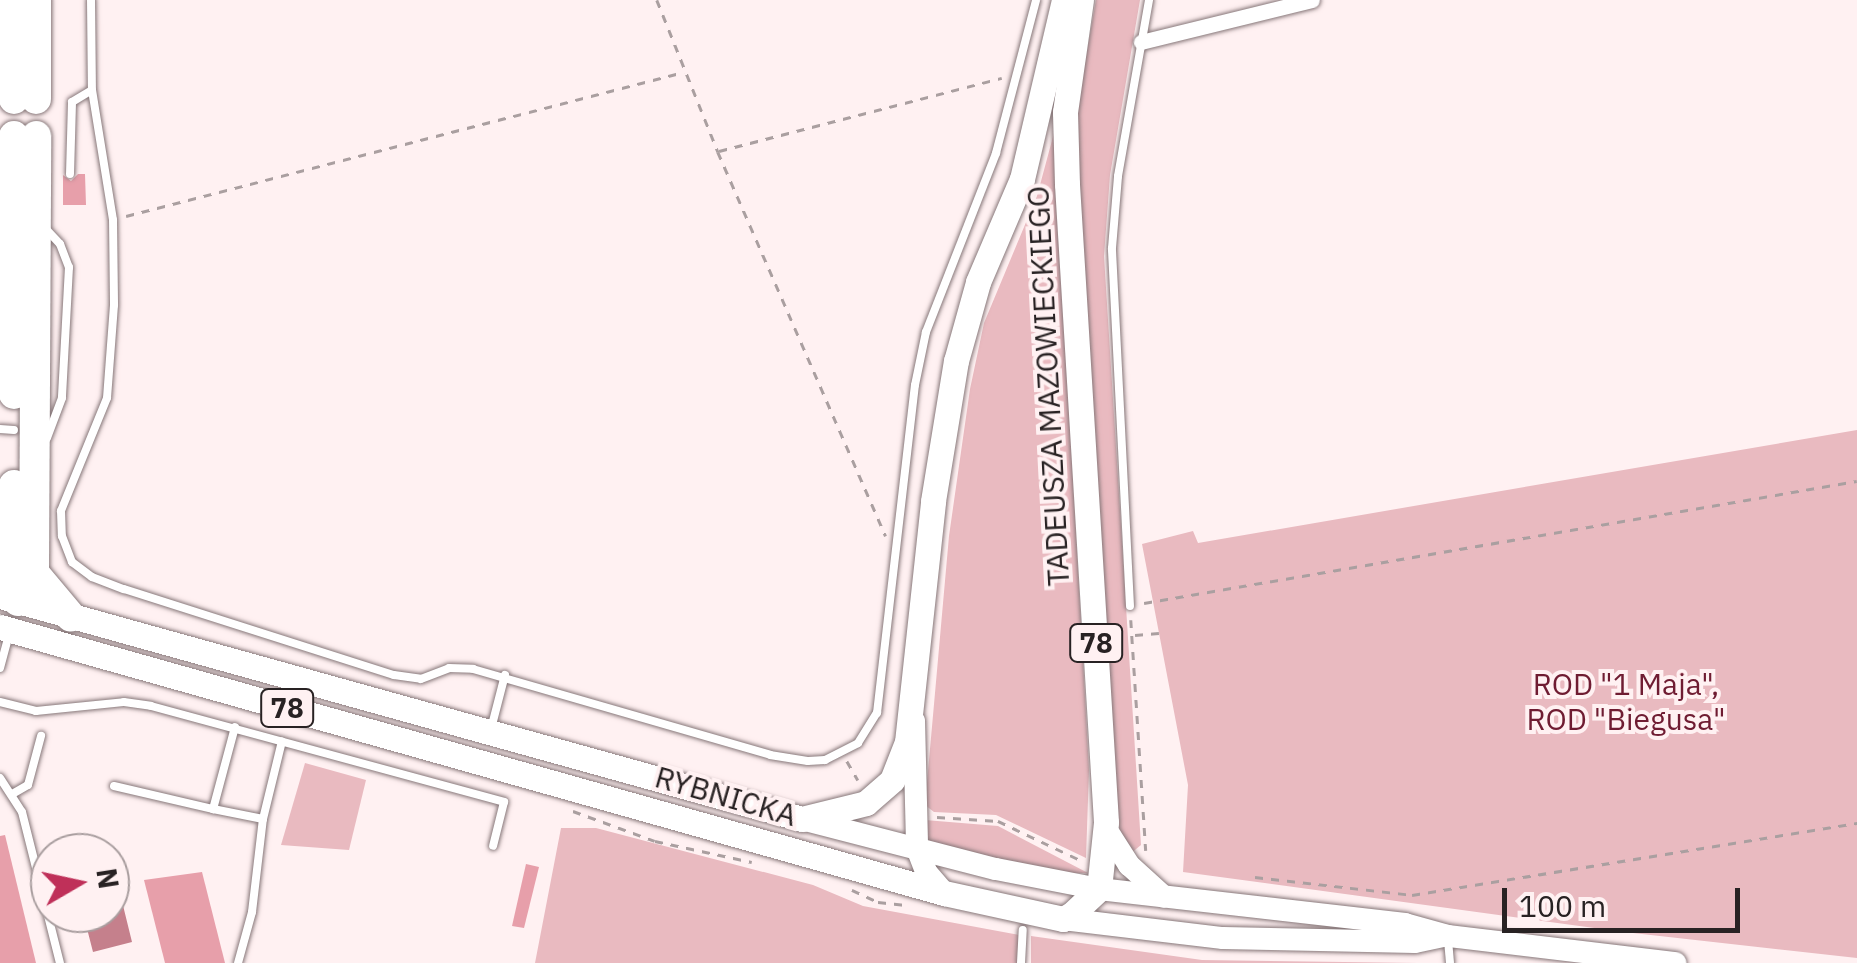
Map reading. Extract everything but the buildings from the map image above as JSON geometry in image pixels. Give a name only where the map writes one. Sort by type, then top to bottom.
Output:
[{"type":"highway","points":[[14,0],[25,99],[36,0]]},
{"type":"highway","points":[[25,136],[38,220],[34,574],[7,614],[7,430],[25,136]]},
{"type":"highway","points":[[34,574],[71,616]]},
{"type":"main road","name":"TADEUSZA MAZOWIECKIEGO","points":[[917,848],[918,773],[913,713],[933,501],[956,360],[974,293],[1022,179],[1064,0]]},
{"type":"main road","name":"TADEUSZA MAZOWIECKIEGO","points":[[1081,0],[1065,112],[1106,830],[1094,877]]},
{"type":"main road","name":"78","points":[[7,614],[71,616],[490,733]]},
{"type":"main road","name":"RYBNICKA","points":[[7,614],[944,893],[1063,919],[1222,938],[1416,942],[1448,936]]},
{"type":"main road","name":"78","points":[[802,820],[850,810],[880,794],[898,769],[913,713]]},
{"type":"main road","name":"RYBNICKA","points":[[490,733],[802,820],[917,848],[1094,877],[1164,898],[1406,924],[1448,936],[1675,963]]},
{"type":"main road","points":[[1106,830],[1129,865],[1164,898]]},
{"type":"main road","points":[[917,848],[926,872],[944,893]]},
{"type":"main road","points":[[1063,919],[1087,904],[1094,877]]},
{"type":"street","points":[[1141,42],[1312,0]]},
{"type":"lane","points":[[91,0],[92,90],[113,220],[114,305],[107,398],[61,512],[62,536],[72,562],[92,577],[124,589],[394,675],[421,679],[449,668],[505,675],[770,755],[808,762],[843,753],[870,730],[877,714],[915,385],[926,332],[996,153],[1036,0]]},
{"type":"lane","points":[[1130,606],[1112,248],[1118,176],[1149,0]]},
{"type":"lane","points":[[70,174],[72,102],[92,90]]},
{"type":"lane","points":[[0,668],[7,614]]},
{"type":"lane","points":[[490,733],[505,675]]},
{"type":"lane","points":[[0,702],[36,711],[124,702],[235,727],[504,802],[492,846]]},
{"type":"lane","points":[[212,809],[235,727]]},
{"type":"lane","points":[[14,793],[28,785],[41,736]]},
{"type":"lane","points":[[238,963],[252,912],[262,819],[282,741]]},
{"type":"lane","points":[[0,778],[14,793],[60,963]]},
{"type":"lane","points":[[114,786],[262,819]]},
{"type":"lane","points":[[1022,963],[1023,930]]},
{"type":"lane","points":[[1448,936],[1450,963]]},
{"type":"path","points":[[657,0],[718,152],[884,535],[898,541]]},
{"type":"path","points":[[113,220],[686,72]]},
{"type":"path","points":[[718,152],[1019,74]]},
{"type":"path","points":[[1146,857],[1130,606],[1857,480]]},
{"type":"path","points":[[1132,635],[1159,633]]},
{"type":"path","points":[[843,753],[866,788]]},
{"type":"path","points":[[935,816],[998,822],[1094,877]]},
{"type":"path","points":[[1256,877],[1412,895],[1857,823]]},
{"type":"path","points":[[614,825],[698,853],[763,863]]},
{"type":"green space","points":[[1096,0],[1140,0],[1110,175],[1104,256],[1141,845],[1130,854],[1118,825],[1078,202],[1076,114]]},
{"type":"green space","points":[[1054,133],[1089,770],[1086,858],[996,815],[934,812],[925,805],[949,536],[970,389],[984,323],[1037,196]]},
{"type":"green space","name":"ROD \"1 Maja\", ROD \"Biegusa\"","points":[[1857,430],[1857,958],[1624,932],[1183,872],[1188,785],[1142,544],[1193,531],[1198,543]]},
{"type":"green space","points":[[305,763],[366,780],[349,850],[281,845]]},
{"type":"green space","points":[[925,820],[998,826],[1088,873],[1056,873],[927,841]]},
{"type":"green space","points":[[561,828],[596,828],[813,885],[863,906],[1019,935],[1017,963],[535,963]]},
{"type":"green space","points":[[1031,936],[1202,960],[1418,963],[1031,963]]},
{"type":"shaded area","points":[[88,933],[130,933],[132,942],[93,952]]}]
